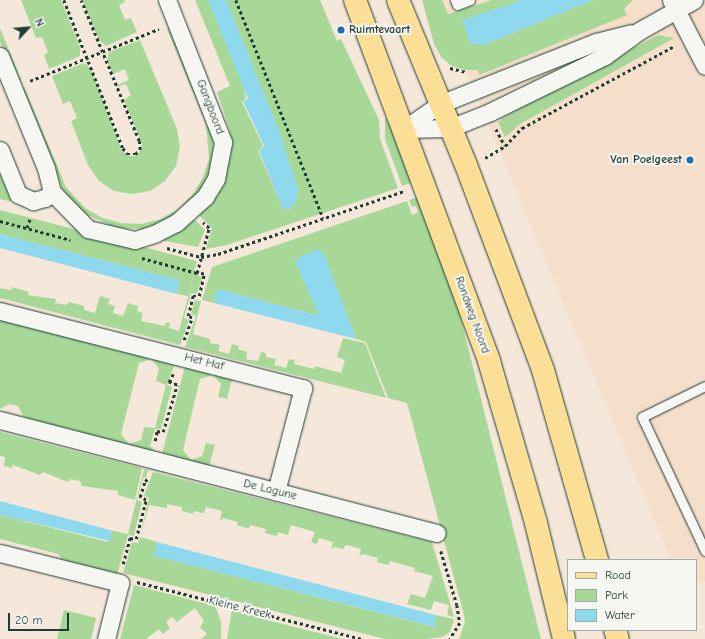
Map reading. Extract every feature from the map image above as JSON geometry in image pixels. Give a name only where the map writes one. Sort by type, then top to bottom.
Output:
[{"type":"main road","name":"Rondweg Noord","points":[[355,0],[424,182],[489,361],[544,554],[564,639]]},
{"type":"main road","points":[[398,0],[466,165],[543,370],[596,559]]},
{"type":"street","name":"Gangboord","points":[[52,192],[88,229],[117,238],[135,240],[154,234],[176,223],[192,211],[205,197],[216,178],[223,142],[167,0]]},
{"type":"street","points":[[404,129],[450,128],[490,112],[605,56],[673,5],[694,0]]},
{"type":"street","points":[[673,5],[705,66]]},
{"type":"street","points":[[404,129],[440,104],[596,42],[639,31]]},
{"type":"street","points":[[0,56],[46,168],[52,192],[45,198],[33,202],[18,194],[0,150]]},
{"type":"street","name":"Het Haf","points":[[0,311],[303,388],[276,492]]},
{"type":"street","name":"De Lagune","points":[[0,420],[437,533]]},
{"type":"street","points":[[0,553],[120,579],[106,639]]},
{"type":"lane","points":[[455,0],[457,5],[470,0]]},
{"type":"lane","points":[[705,386],[642,417],[705,551]]},
{"type":"path","points":[[64,0],[124,149],[127,154],[135,154],[140,150],[139,141],[80,0]]},
{"type":"path","points":[[236,0],[323,218]]},
{"type":"path","points":[[13,88],[176,22]]},
{"type":"path","points":[[466,165],[505,146],[522,128],[690,37]]},
{"type":"path","points":[[449,67],[454,71],[472,73],[479,88]]},
{"type":"path","points":[[490,112],[505,146]]},
{"type":"path","points":[[201,257],[218,254],[424,182]]},
{"type":"path","points":[[120,579],[130,538],[136,539],[146,500],[140,497],[145,481],[148,479],[153,460],[157,431],[163,432],[177,385],[169,382],[171,374],[176,372],[192,318],[188,316],[193,296],[199,296],[204,274],[197,273],[209,228],[192,211]]},
{"type":"path","points":[[437,533],[458,605],[460,623],[450,639]]},
{"type":"path","name":"Kleine Kreek","points":[[120,579],[137,579],[137,582],[362,639]]},
{"type":"shaded area","points":[[436,0],[705,0],[705,581],[697,583],[697,559],[671,559]]},
{"type":"green space","points":[[21,0],[61,0],[80,47],[80,56],[49,69],[44,55],[48,52],[42,37],[36,38]]},
{"type":"green space","points":[[82,0],[124,0],[125,2],[119,5],[125,20],[131,18],[137,32],[106,46],[99,40]]},
{"type":"green space","points":[[195,0],[208,0],[242,82],[246,98],[242,102],[263,146],[258,151],[283,209],[291,208],[296,202],[279,131],[226,0],[320,0],[337,41],[341,39],[379,120],[380,139],[398,188],[227,245],[206,249],[212,228],[199,215],[213,198],[231,154],[230,131],[217,92],[230,86]]},
{"type":"green space","points":[[422,0],[442,0],[448,14],[492,0],[522,0],[462,20],[484,45],[593,0],[633,0],[624,9],[627,15],[479,75],[478,70],[464,70],[452,66],[441,57],[434,44]]},
{"type":"green space","points":[[172,27],[214,138],[211,168],[203,190],[164,223],[142,229],[116,228],[81,212],[65,195],[19,89],[24,87],[66,187],[85,208],[103,218],[121,223],[141,224],[161,219],[178,209],[193,194],[203,177],[209,159],[206,124],[167,29]]},
{"type":"green space","points":[[0,28],[21,80],[16,82],[0,42]]},
{"type":"green space","points":[[658,35],[674,38],[520,124],[505,137],[498,122],[504,117]]},
{"type":"green space","points":[[140,40],[177,129],[180,147],[176,166],[165,181],[150,191],[132,194],[114,191],[99,181],[88,165],[71,121],[77,118],[70,101],[63,104],[52,76],[84,63],[91,69],[122,151],[129,156],[135,156],[141,151],[142,144],[124,100],[131,95],[126,84],[118,87],[117,85],[129,80],[125,69],[113,74],[107,60],[109,52]]},
{"type":"green space","points":[[385,117],[396,138],[413,182],[402,186],[385,139]]},
{"type":"green space","points":[[0,174],[12,202],[0,199]]},
{"type":"green space","points":[[418,197],[458,307],[541,639],[459,639],[465,622],[463,611],[407,403],[388,398],[366,342],[356,339],[323,254],[295,262],[319,313],[316,315],[217,289],[214,303],[202,300],[212,267],[407,201],[412,215],[418,212],[416,206],[412,207],[409,200]]},
{"type":"green space","points":[[0,210],[197,261],[188,296],[177,294],[179,280],[0,234]]},
{"type":"green space","points":[[194,219],[205,230],[198,247],[159,240]]},
{"type":"green space","points":[[194,274],[202,277],[197,294],[191,293],[184,318],[189,320],[180,345],[0,298],[0,288],[11,290],[12,287],[29,292],[28,295],[56,299],[55,303],[66,305],[69,302],[84,306],[84,310],[95,313],[100,296],[110,299],[108,304],[115,306],[113,313],[123,316],[128,303],[138,306],[137,311],[143,313],[141,321],[165,326],[166,322],[170,323],[169,328],[179,331]]},
{"type":"green space","points":[[195,300],[201,301],[193,334],[210,339],[210,343],[220,345],[218,351],[229,354],[232,344],[239,346],[238,349],[247,352],[246,359],[258,361],[261,352],[266,353],[266,357],[276,359],[274,365],[286,368],[289,359],[295,360],[294,364],[314,369],[315,366],[341,373],[345,360],[337,357],[343,338],[365,343],[386,398],[185,347],[196,316],[191,314]]},
{"type":"green space","points":[[0,318],[170,363],[168,371],[171,362],[175,363],[167,385],[172,387],[161,429],[155,429],[150,446],[153,448],[152,452],[148,451],[151,440],[148,450],[25,420],[18,406],[9,404],[0,409]],"holes":[[[151,359],[159,368],[156,381],[166,385],[155,428],[144,427],[141,440],[129,444],[121,434],[139,363]]]},
{"type":"green space","points":[[185,366],[232,379],[227,399],[218,397],[221,384],[213,375],[200,379],[183,450],[191,460],[202,456],[206,443],[215,445],[209,466],[162,454]]},
{"type":"green space","points":[[0,432],[142,468],[135,500],[118,495],[118,491],[82,486],[80,481],[70,479],[68,482],[43,472],[40,475],[13,465],[12,468],[4,466],[5,457],[0,456]]},
{"type":"green space","points":[[144,469],[148,470],[146,477],[143,478],[137,500],[142,502],[134,536],[128,535],[117,575],[63,561],[58,554],[0,539],[0,515],[108,542],[112,532],[110,530],[128,534]]},
{"type":"green space","points":[[153,472],[432,542],[454,617],[447,615],[449,605],[434,601],[431,610],[407,604],[411,594],[425,598],[433,576],[414,571],[415,568],[390,561],[389,565],[377,562],[378,558],[362,554],[359,557],[361,549],[347,545],[345,545],[344,549],[334,547],[331,550],[333,542],[319,538],[317,544],[311,542],[315,532],[291,525],[288,535],[278,532],[277,536],[265,533],[266,529],[250,525],[249,529],[237,525],[238,522],[223,518],[220,521],[222,511],[206,507],[204,513],[207,514],[194,511],[193,514],[182,511],[182,507],[167,504],[167,508],[149,505],[140,537],[149,498],[144,496]]},
{"type":"green space","points":[[140,537],[157,542],[154,556],[434,627],[436,615],[454,619],[450,632],[442,637],[427,639],[385,639],[123,573],[132,542],[138,543]]},
{"type":"green space","points":[[134,585],[215,606],[221,621],[221,639],[201,639],[207,634],[200,627],[204,621],[195,608],[177,622],[172,617],[166,622],[170,628],[163,634],[159,629],[146,639],[120,639]]},
{"type":"green space","points":[[64,610],[96,618],[91,639],[57,639]]},
{"type":"green space","points":[[232,610],[271,621],[343,639],[227,639]]},
{"type":"water","points":[[208,0],[226,0],[279,131],[298,189],[296,202],[291,208],[283,209],[259,151],[264,146],[243,101],[248,99]]},
{"type":"water","points":[[522,0],[593,0],[484,45],[470,43],[462,20]]},
{"type":"water","points":[[0,234],[179,280],[177,294],[0,248]]},
{"type":"water","points":[[318,249],[324,254],[356,339],[214,303],[217,289],[316,315],[318,313],[295,262],[299,257]]},
{"type":"water","points":[[0,501],[110,530],[112,532],[110,541],[0,515]]},
{"type":"water","points":[[157,542],[436,615],[435,627],[154,556]]},
{"type":"place","name":"Ruimtevaart","points":[[341,30]]},
{"type":"place","name":"Van Poelgeest","points":[[690,160]]}]
